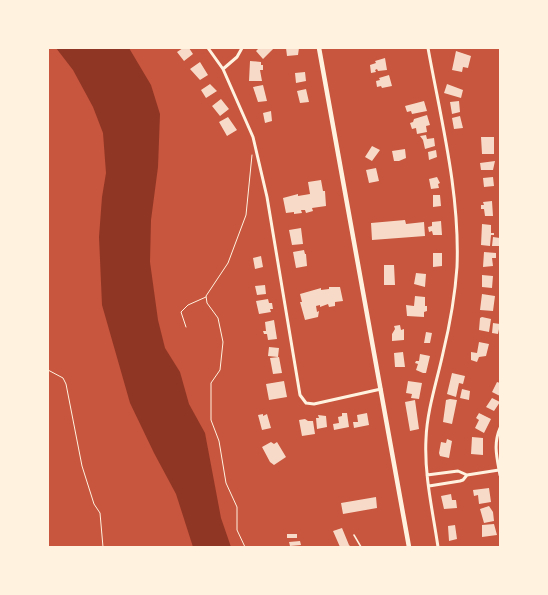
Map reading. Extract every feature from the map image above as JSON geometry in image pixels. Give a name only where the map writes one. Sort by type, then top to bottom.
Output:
[{"type":"main road","points":[[319,48],[409,547]]},
{"type":"street","points":[[208,48],[223,69],[254,137],[266,197],[300,395],[306,403],[314,404],[381,389]]},
{"type":"street","points":[[223,69],[237,56],[242,48]]},
{"type":"street","points":[[428,48],[453,184],[457,266],[453,307],[427,424],[425,453],[438,547]]},
{"type":"street","points":[[500,428],[495,446],[500,475]]},
{"type":"street","points":[[427,475],[458,471],[467,475],[499,470]]},
{"type":"street","points":[[429,486],[460,481],[467,475]]},
{"type":"lane","points":[[354,535],[361,547]]},
{"type":"path","points":[[186,327],[181,312],[188,306],[206,296],[228,263],[246,215],[252,152]]},
{"type":"path","points":[[206,296],[207,303],[218,318],[223,342],[220,370],[211,383],[211,420],[219,441],[226,483],[237,507],[238,530],[245,547]]},
{"type":"path","points":[[48,370],[63,378],[66,384],[82,466],[94,504],[100,513],[103,547]]},
{"type":"shaded area","points":[[56,48],[129,48],[151,85],[160,114],[158,167],[151,220],[150,262],[158,320],[165,348],[180,372],[189,404],[205,433],[221,518],[231,547],[193,547],[176,494],[130,403],[102,305],[99,237],[102,197],[106,173],[103,133],[93,107],[73,70]]},
{"type":"building","points":[[183,48],[189,48],[193,54],[184,61],[177,52]]},
{"type":"building","points":[[259,48],[274,48],[263,59],[256,51]]},
{"type":"building","points":[[286,48],[299,48],[298,55],[287,56]]},
{"type":"building","points":[[456,51],[471,56],[468,68],[463,67],[462,72],[452,70]]},
{"type":"building","points":[[385,58],[387,70],[378,71],[377,69],[375,70],[376,72],[371,73],[370,65],[376,63],[375,61]]},
{"type":"building","points":[[250,61],[261,62],[261,65],[263,65],[263,70],[260,70],[262,81],[249,81]]},
{"type":"building","points":[[200,62],[208,75],[200,80],[190,69]]},
{"type":"building","points":[[305,72],[306,81],[296,83],[295,73]]},
{"type":"building","points":[[389,75],[392,86],[382,88],[381,86],[377,87],[376,81],[380,80],[379,78]]},
{"type":"building","points":[[210,84],[217,91],[206,98],[201,90]]},
{"type":"building","points":[[447,84],[463,90],[461,98],[444,93]]},
{"type":"building","points":[[263,85],[267,101],[258,102],[253,87]]},
{"type":"building","points":[[306,89],[309,102],[300,103],[297,91]]},
{"type":"building","points":[[221,99],[229,109],[220,116],[212,106]]},
{"type":"building","points":[[424,101],[427,111],[412,114],[411,111],[407,112],[405,106]]},
{"type":"building","points":[[459,101],[460,112],[452,114],[450,102]]},
{"type":"building","points":[[271,111],[272,121],[265,123],[263,113]]},
{"type":"building","points":[[427,115],[430,125],[426,126],[427,132],[417,134],[416,128],[412,129],[410,123],[413,122],[414,119]]},
{"type":"building","points":[[460,116],[463,128],[454,129],[452,118]]},
{"type":"building","points":[[228,117],[237,130],[227,136],[219,122]]},
{"type":"building","points":[[426,135],[427,139],[434,138],[435,146],[425,149],[423,140],[420,136]]},
{"type":"building","points":[[481,137],[494,137],[494,154],[482,154]]},
{"type":"building","points":[[372,146],[380,150],[372,161],[365,157]]},
{"type":"building","points":[[405,149],[406,158],[399,161],[394,161],[392,151]]},
{"type":"building","points":[[436,150],[437,157],[429,160],[428,152]]},
{"type":"building","points":[[495,161],[493,170],[481,170],[480,163]]},
{"type":"building","points":[[376,168],[379,181],[369,183],[366,170]]},
{"type":"building","points":[[437,177],[440,183],[438,184],[439,188],[431,189],[429,179]]},
{"type":"building","points":[[493,177],[494,186],[484,187],[483,178]]},
{"type":"building","points":[[321,180],[323,191],[325,191],[326,206],[312,208],[313,211],[306,213],[305,210],[301,210],[302,213],[286,213],[283,198],[298,194],[298,196],[310,194],[308,182]]},
{"type":"building","points":[[433,195],[440,195],[441,206],[433,207]]},
{"type":"building","points":[[492,201],[493,216],[485,216],[484,209],[481,209],[481,205],[484,205],[483,202]]},
{"type":"building","points":[[405,220],[406,224],[424,222],[425,236],[372,240],[371,223]]},
{"type":"building","points":[[441,221],[442,235],[433,235],[432,231],[429,232],[428,227],[432,226],[432,222]]},
{"type":"building","points":[[482,224],[491,225],[491,233],[494,233],[494,235],[491,235],[490,246],[481,245]]},
{"type":"building","points":[[301,228],[303,244],[292,245],[289,230]]},
{"type":"building","points":[[493,237],[500,238],[500,246],[492,246]]},
{"type":"building","points":[[304,250],[306,254],[307,266],[296,268],[293,252]]},
{"type":"building","points":[[484,252],[496,253],[496,258],[492,258],[493,266],[483,267]]},
{"type":"building","points":[[433,253],[442,253],[442,266],[433,267]]},
{"type":"building","points":[[261,256],[263,267],[255,269],[253,258]]},
{"type":"building","points":[[384,265],[394,265],[395,285],[384,285]]},
{"type":"building","points":[[416,273],[426,274],[425,287],[414,284]]},
{"type":"building","points":[[482,275],[493,276],[492,288],[482,287]]},
{"type":"building","points":[[265,285],[266,294],[257,295],[255,286]]},
{"type":"building","points":[[329,287],[340,287],[343,301],[335,302],[335,306],[329,307],[328,304],[320,307],[320,305],[316,306],[317,312],[319,311],[318,317],[305,320],[300,302],[302,302],[300,294],[321,288],[321,290],[329,289]]},
{"type":"building","points":[[482,294],[495,296],[493,311],[480,310]]},
{"type":"building","points":[[415,296],[425,297],[425,306],[427,306],[427,311],[424,312],[424,317],[407,316],[406,305],[414,306]]},
{"type":"building","points":[[268,299],[269,303],[272,303],[273,309],[270,309],[271,312],[259,314],[256,301]]},
{"type":"building","points":[[480,318],[491,319],[489,332],[479,330]]},
{"type":"building","points":[[274,320],[277,339],[268,340],[267,334],[264,334],[263,331],[266,331],[265,322]]},
{"type":"building","points":[[493,323],[500,324],[498,334],[492,333]]},
{"type":"building","points":[[400,325],[401,330],[404,329],[404,340],[392,341],[392,334],[395,329],[394,326]]},
{"type":"building","points":[[426,332],[432,333],[430,343],[424,343]]},
{"type":"building","points":[[479,342],[489,344],[486,356],[479,357],[477,362],[471,360],[471,352],[477,353]]},
{"type":"building","points":[[269,347],[279,348],[278,357],[268,356]]},
{"type":"building","points":[[403,352],[405,367],[395,367],[394,353]]},
{"type":"building","points":[[420,354],[430,356],[426,373],[416,370],[418,364],[415,363],[416,361],[419,361]]},
{"type":"building","points":[[279,357],[282,373],[273,374],[270,358]]},
{"type":"building","points":[[452,373],[465,376],[463,384],[459,383],[456,397],[447,394]]},
{"type":"building","points":[[284,381],[287,397],[269,400],[266,384]]},
{"type":"building","points":[[408,381],[422,383],[419,399],[411,398],[412,394],[406,393]]},
{"type":"building","points":[[497,382],[500,383],[500,396],[492,392]]},
{"type":"building","points":[[462,389],[470,391],[469,400],[460,398]]},
{"type":"building","points":[[492,398],[500,402],[494,411],[486,407]]},
{"type":"building","points":[[415,400],[419,429],[410,431],[405,402]]},
{"type":"building","points":[[446,400],[457,400],[452,424],[443,422]]},
{"type":"building","points":[[342,413],[347,413],[349,427],[334,430],[333,424],[339,423],[338,417],[342,416]]},
{"type":"building","points":[[367,413],[369,425],[354,428],[353,422],[358,422],[357,415]]},
{"type":"building","points":[[479,413],[491,419],[484,433],[475,428],[479,420],[476,418]]},
{"type":"building","points":[[263,414],[263,416],[267,414],[271,428],[262,430],[258,415]]},
{"type":"building","points":[[318,415],[326,416],[327,427],[317,429],[316,418],[319,418]]},
{"type":"building","points":[[305,419],[308,421],[313,421],[315,434],[302,436],[299,420]]},
{"type":"building","points":[[472,437],[483,438],[483,455],[471,454]]},
{"type":"building","points":[[447,439],[452,441],[449,458],[440,456],[439,453],[441,442],[446,443]]},
{"type":"building","points":[[271,442],[274,444],[277,442],[286,457],[274,465],[270,462],[262,447]]},
{"type":"building","points":[[489,488],[491,502],[479,504],[478,495],[474,496],[473,490]]},
{"type":"building","points":[[451,494],[452,500],[456,500],[457,508],[444,509],[441,496]]},
{"type":"building","points":[[376,497],[377,508],[343,514],[341,503]]},
{"type":"building","points":[[489,506],[493,512],[494,521],[484,523],[480,509]]},
{"type":"building","points":[[494,524],[497,535],[482,537],[482,525]]},
{"type":"building","points":[[455,525],[457,539],[449,541],[448,526]]},
{"type":"building","points":[[342,528],[351,547],[340,547],[333,531]]},
{"type":"building","points":[[287,534],[297,534],[297,538],[287,538]]},
{"type":"building","points":[[300,541],[301,545],[290,546],[289,542]]}]
